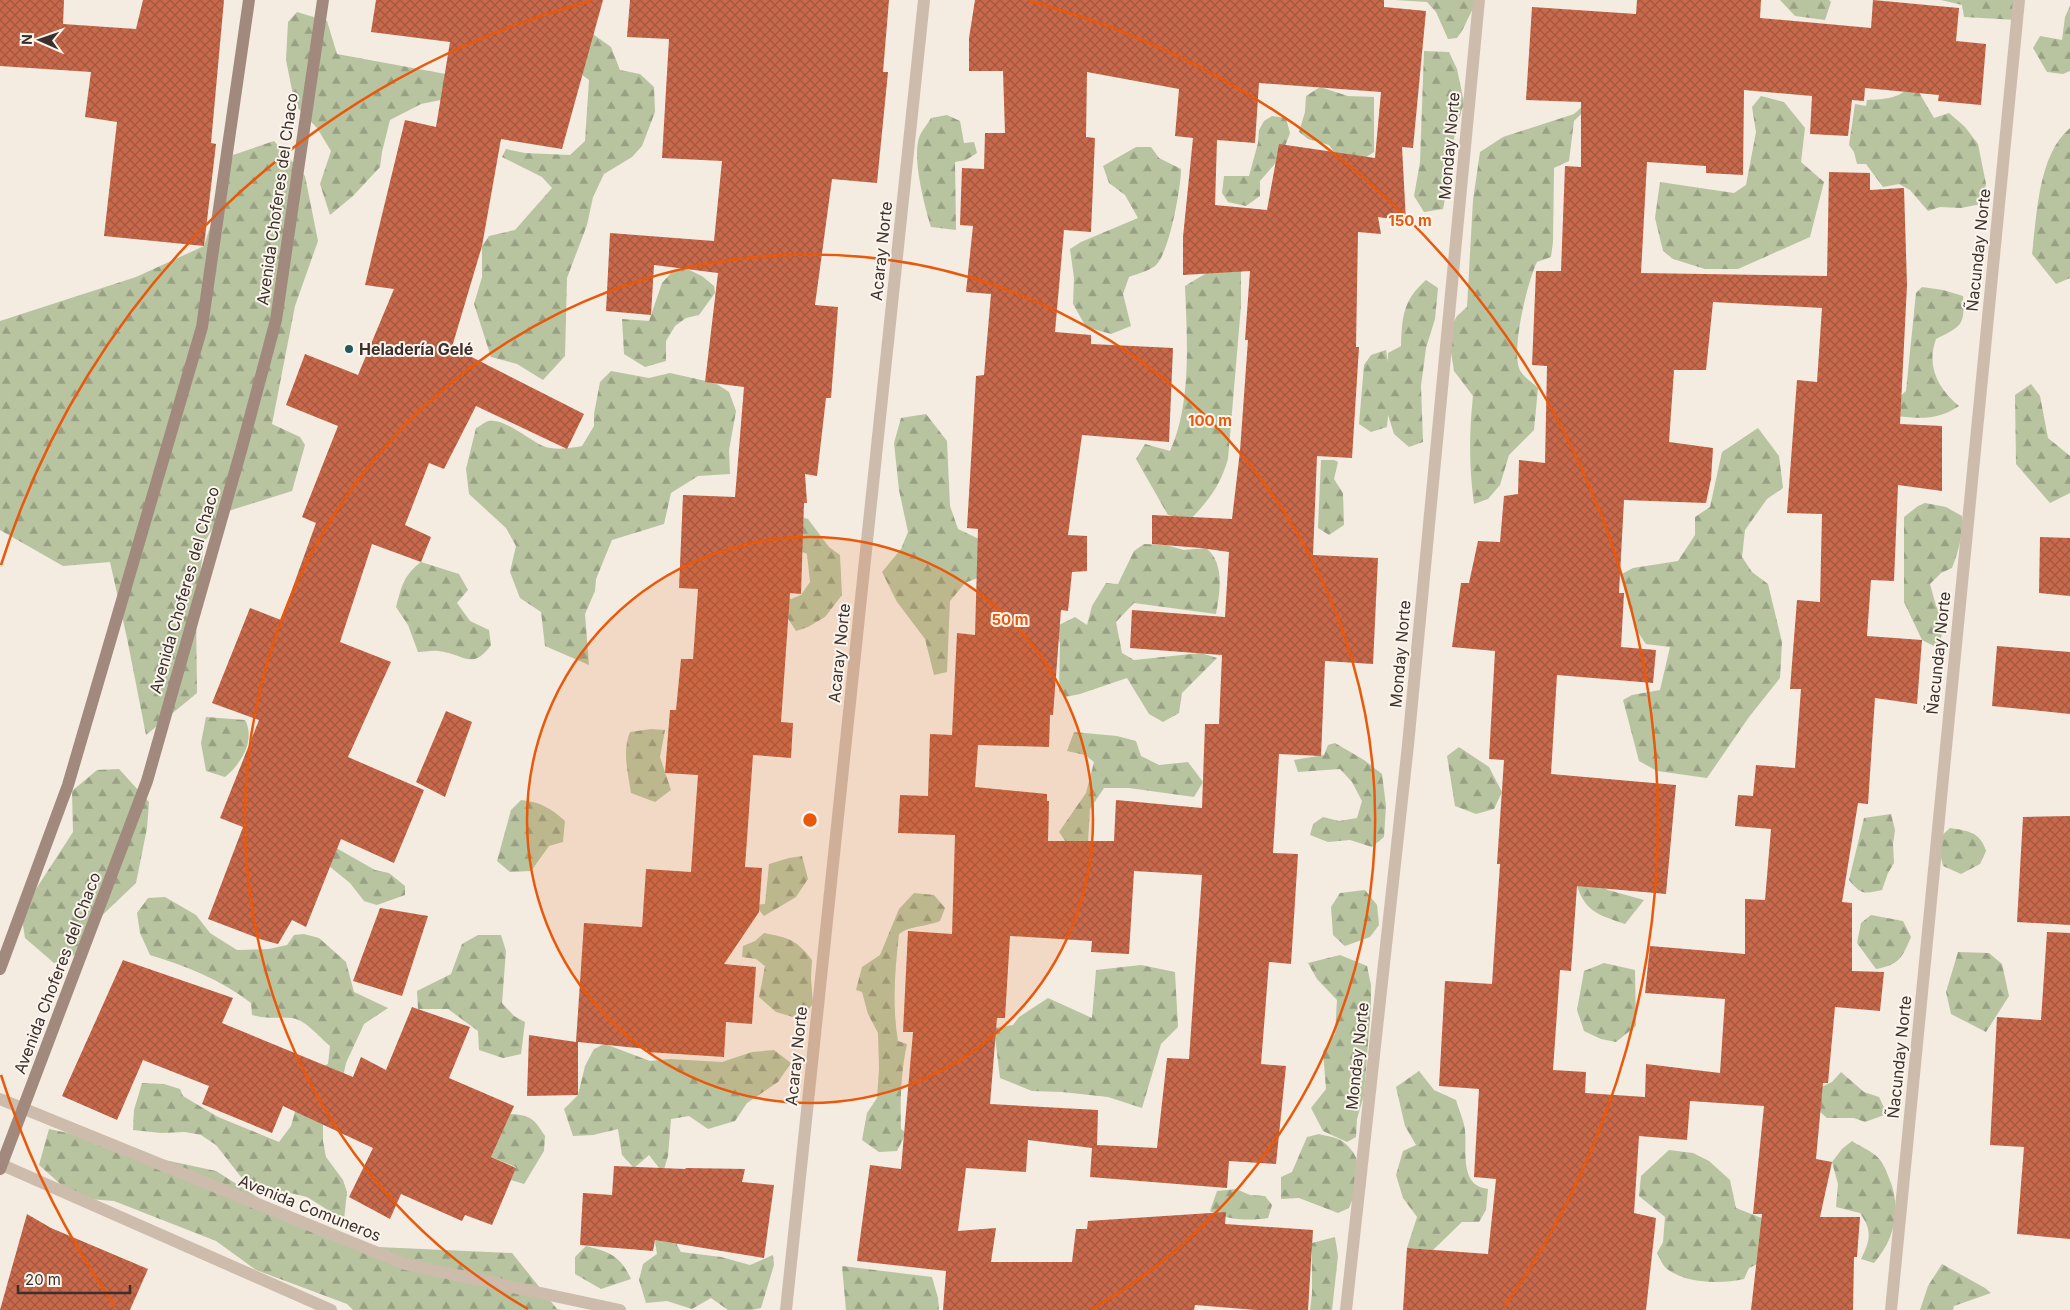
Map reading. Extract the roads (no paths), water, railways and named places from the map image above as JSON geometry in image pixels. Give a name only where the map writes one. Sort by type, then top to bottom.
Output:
[{"type":"street","points":[[0,969],[68,785],[202,327],[250,0]]},
{"type":"street","name":"Avenida Choferes del Chaco","points":[[1,1166],[147,781],[276,320],[323,0]]},
{"type":"street","name":"Acaray Norte","points":[[786,1310],[924,0]]},
{"type":"street","name":"Monday Norte","points":[[1346,1310],[1408,745],[1480,0]]},
{"type":"street","name":"Ñacunday Norte","points":[[1891,1310],[2019,0]]},
{"type":"street","name":"Avenida Comuneros","points":[[0,1099],[405,1264],[620,1310]]},
{"type":"street","points":[[1,1166],[331,1310]]},
{"type":"place","name":"Heladería Gelé","points":[[349,349]]}]
